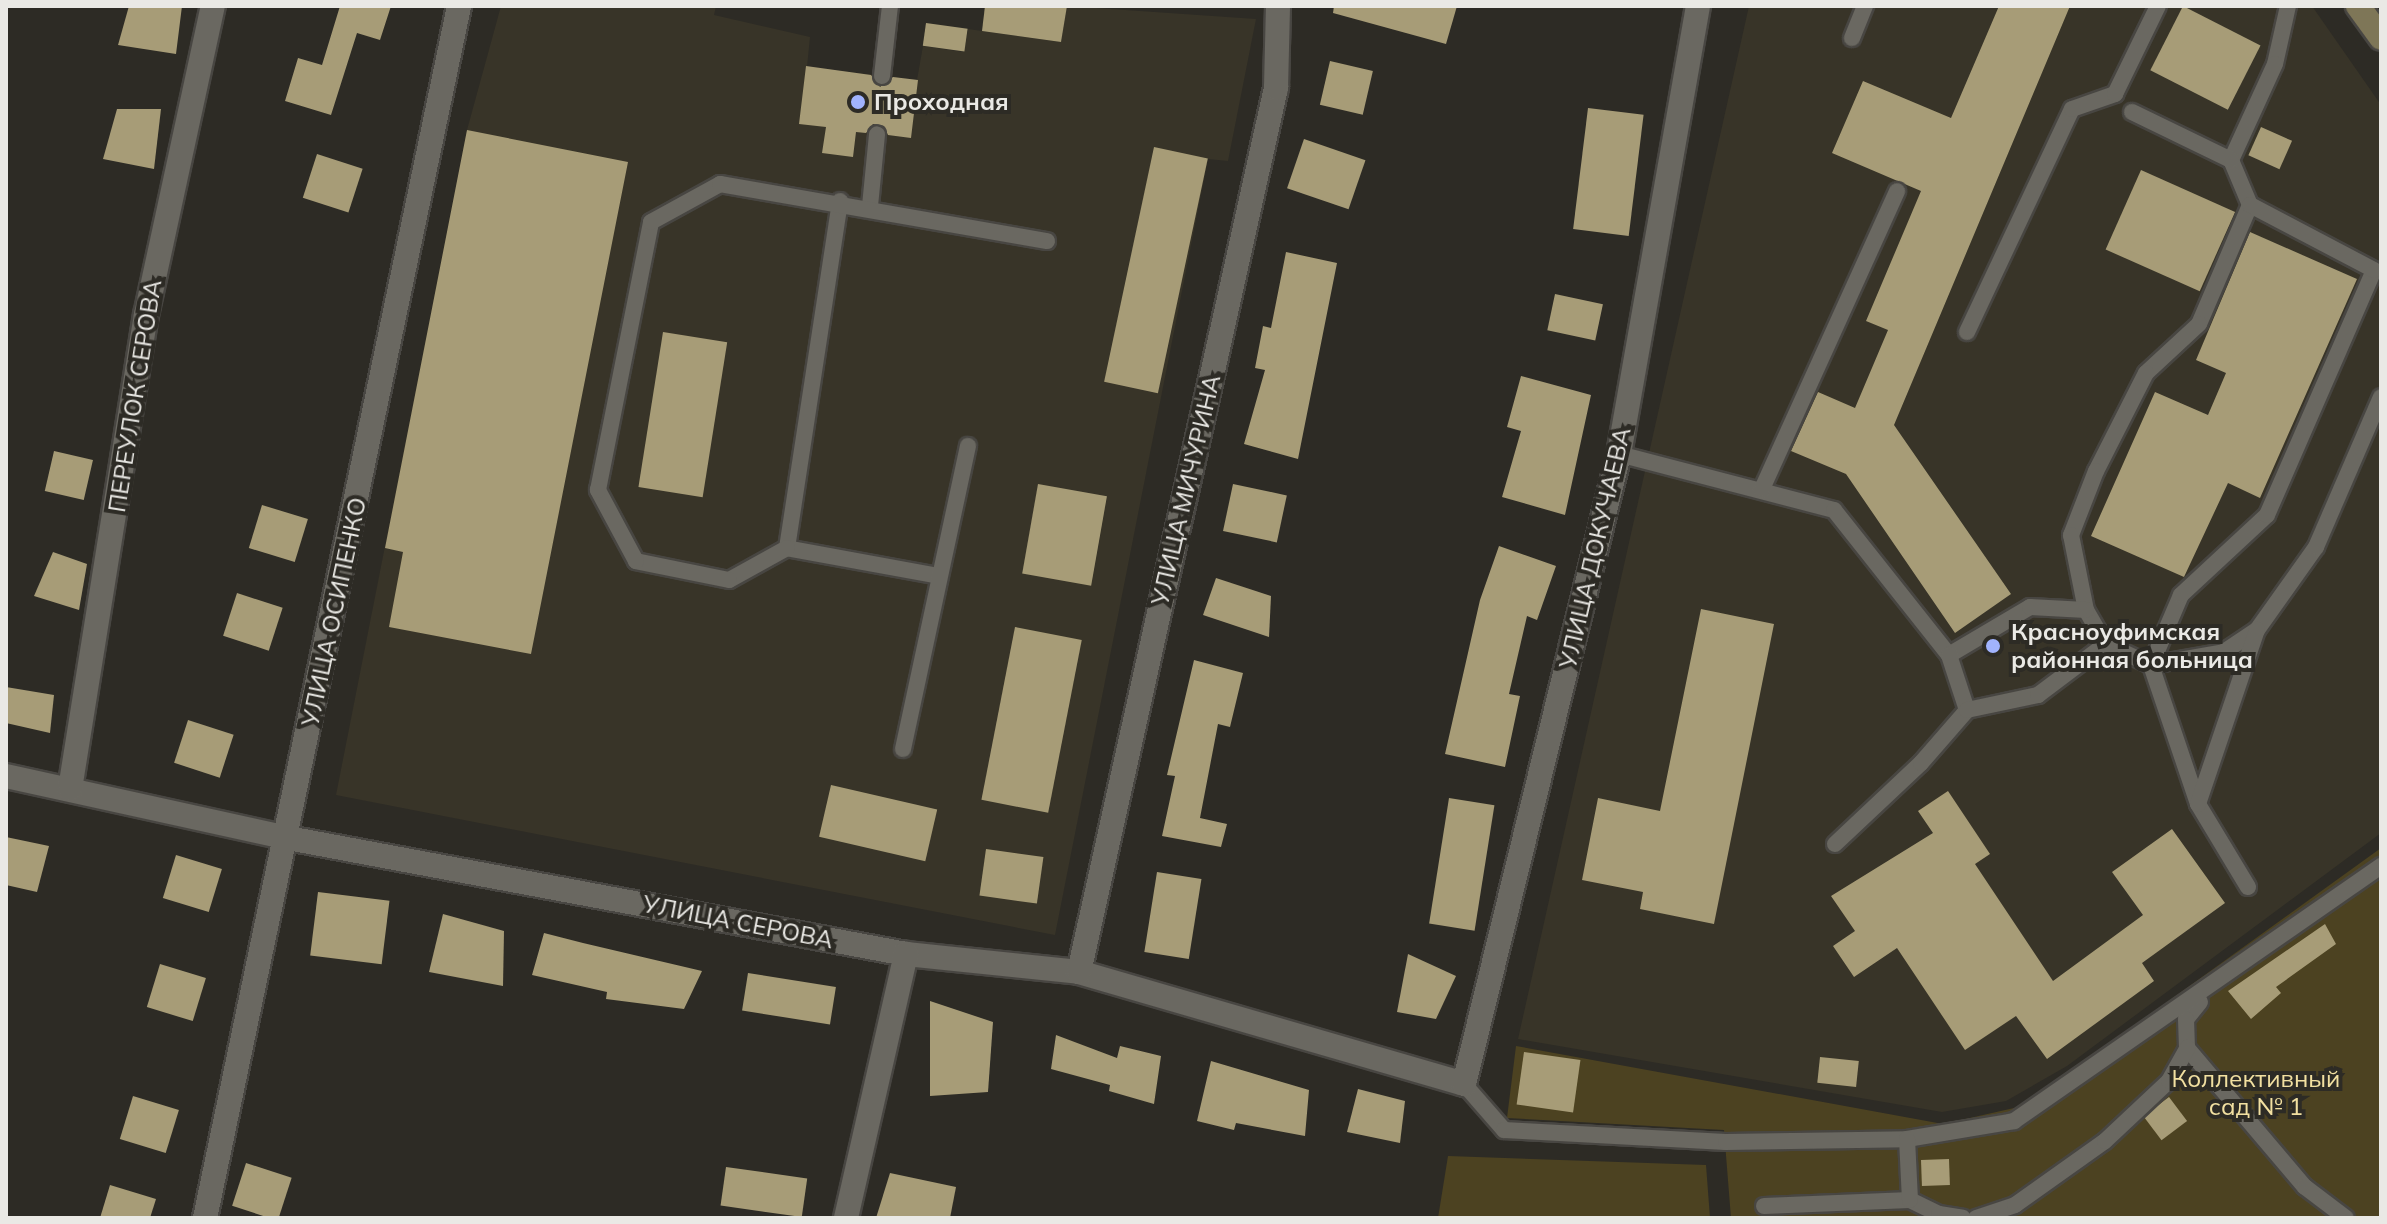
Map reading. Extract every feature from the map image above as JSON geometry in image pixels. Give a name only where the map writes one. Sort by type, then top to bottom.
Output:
[{"type":"street","name":"ПЕРЕУЛОК СЕРОВА","points":[[70,789],[146,315],[213,6]]},
{"type":"street","name":"УЛИЦА ОСИПЕНКО","points":[[205,1218],[288,838],[459,6]]},
{"type":"street","name":"УЛИЦА МИЧУРИНА","points":[[1079,972],[1276,88],[1278,6]]},
{"type":"street","name":"УЛИЦА ДОКУЧАЕВА","points":[[1464,1084],[1619,454],[1698,6]]},
{"type":"street","points":[[2358,6],[2381,38]]},
{"type":"street","name":"УЛИЦА СЕРОВА","points":[[6,776],[288,838],[906,954],[1079,972],[1464,1084]]},
{"type":"street","points":[[846,1218],[906,954]]},
{"type":"lane","points":[[882,76],[890,6]]},
{"type":"lane","points":[[1852,38],[1865,6]]},
{"type":"lane","points":[[1967,332],[2072,109],[2115,94],[2158,6]]},
{"type":"lane","points":[[2231,160],[2275,64],[2288,6]]},
{"type":"lane","points":[[2132,112],[2231,160],[2250,205],[2374,270],[2267,515],[2181,595],[2151,665],[2198,804],[2248,887]]},
{"type":"lane","points":[[870,206],[877,134]]},
{"type":"lane","points":[[939,576],[787,548],[729,580],[636,561],[598,490],[651,222],[720,184],[870,206],[1047,241]]},
{"type":"lane","points":[[1762,489],[1897,191]]},
{"type":"lane","points":[[787,548],[840,201]]},
{"type":"lane","points":[[2250,205],[2199,324],[2146,373],[2096,471],[2071,535],[2086,610],[2106,644],[2151,665],[2224,652],[2257,630]]},
{"type":"lane","points":[[2198,804],[2257,630],[2316,547],[2381,397]]},
{"type":"lane","points":[[903,749],[968,446]]},
{"type":"lane","points":[[1619,454],[1834,510],[1949,655],[1967,710]]},
{"type":"lane","points":[[1949,655],[2030,607],[2086,610]]},
{"type":"lane","points":[[1835,844],[1921,763],[1967,710],[2038,695],[2106,644]]},
{"type":"lane","points":[[1464,1084],[1504,1130],[1726,1142],[1907,1139],[2014,1121],[2217,983],[2381,866]]},
{"type":"lane","points":[[1976,1218],[2015,1205],[2105,1141],[2169,1081],[2187,1048],[2186,1019],[2217,983]]},
{"type":"lane","points":[[2187,1048],[2305,1187],[2346,1218]]},
{"type":"lane","points":[[1907,1139],[1910,1200]]},
{"type":"lane","points":[[1764,1206],[1910,1200],[1939,1214],[1963,1218]]},
{"type":"shaded area","points":[[501,6],[716,6],[714,15],[810,37],[807,67],[917,80],[923,46],[964,52],[968,29],[1061,42],[1067,6],[1256,19],[1228,161],[1208,159],[1055,935],[336,795],[467,130]]},
{"type":"shaded area","name":"Красноуфимская районная больница","points":[[1749,6],[2312,6],[2381,105],[2381,833],[2067,1066],[2006,1101],[1942,1112],[1518,1039]]},
{"type":"green space","name":"Коллективный сад № 1","points":[[2381,848],[2381,1218],[1731,1218],[1724,1130],[1507,1118],[1516,1046],[1943,1124],[2023,1106]]},
{"type":"green space","points":[[1448,1156],[1706,1165],[1710,1218],[1438,1218]]},
{"type":"building","points":[[129,6],[182,6],[176,54],[118,45]]},
{"type":"building","points":[[340,6],[391,6],[380,40],[357,33],[331,115],[285,101],[298,58],[322,65]]},
{"type":"building","points":[[985,6],[1067,6],[1061,42],[982,31]]},
{"type":"building","points":[[1334,6],[1457,6],[1446,44],[1333,13]]},
{"type":"building","points":[[1999,6],[2070,6],[1894,425],[2011,594],[1955,633],[1846,474],[1791,451],[1818,392],[1855,408],[1888,330],[1866,321],[1921,191],[1832,153],[1863,81],[1951,118]]},
{"type":"building","points":[[2183,6],[2261,45],[2228,110],[2150,70]]},
{"type":"building","points":[[926,23],[968,29],[964,52],[923,46]]},
{"type":"building","points":[[1330,61],[1373,71],[1363,115],[1320,105]]},
{"type":"building","name":"Проходная","points":[[806,66],[871,75],[880,87],[893,77],[918,80],[911,138],[888,135],[884,126],[873,124],[866,133],[856,132],[853,157],[822,153],[826,127],[799,124]]},
{"type":"building","points":[[1588,108],[1644,115],[1629,236],[1573,229]]},
{"type":"building","points":[[117,109],[161,109],[154,169],[103,159]]},
{"type":"building","points":[[2261,127],[2292,141],[2279,169],[2248,155]]},
{"type":"building","points":[[467,130],[628,162],[531,654],[389,627],[403,552],[385,548]]},
{"type":"building","points":[[1304,139],[1365,160],[1349,209],[1287,188]]},
{"type":"building","points":[[1154,147],[1208,158],[1158,393],[1104,382]]},
{"type":"building","points":[[317,154],[363,169],[348,213],[303,198]]},
{"type":"building","points":[[2141,170],[2235,212],[2200,291],[2106,249]]},
{"type":"building","points":[[2250,232],[2357,279],[2260,498],[2228,483],[2184,577],[2091,536],[2155,392],[2208,415],[2226,373],[2196,360]]},
{"type":"building","points":[[1286,252],[1337,263],[1298,459],[1244,444],[1265,370],[1255,368],[1263,326],[1271,328]]},
{"type":"building","points":[[1555,294],[1603,304],[1595,340],[1547,330]]},
{"type":"building","points":[[663,332],[727,342],[703,497],[638,487]]},
{"type":"building","points":[[1521,376],[1591,395],[1565,515],[1502,497],[1521,431],[1507,427]]},
{"type":"building","points":[[54,451],[93,460],[84,500],[45,491]]},
{"type":"building","points":[[1038,484],[1107,496],[1091,586],[1022,574]]},
{"type":"building","points":[[1233,484],[1287,495],[1277,542],[1223,531]]},
{"type":"building","points":[[262,505],[308,519],[295,562],[249,548]]},
{"type":"building","points":[[1499,546],[1556,566],[1537,620],[1527,616],[1509,694],[1520,696],[1505,767],[1445,754],[1480,600]]},
{"type":"building","points":[[53,552],[87,564],[79,610],[34,596]]},
{"type":"building","points":[[1216,578],[1271,596],[1269,637],[1203,615]]},
{"type":"building","points":[[237,593],[283,608],[269,651],[223,636]]},
{"type":"building","points":[[1701,609],[1774,624],[1714,924],[1640,909],[1643,892],[1582,880],[1598,798],[1660,811]]},
{"type":"building","points":[[1015,627],[1082,640],[1048,813],[981,800]]},
{"type":"building","points":[[1194,660],[1243,673],[1230,727],[1218,724],[1200,818],[1227,824],[1221,847],[1162,836],[1175,776],[1167,775]]},
{"type":"building","points":[[6,687],[54,695],[50,733],[6,723]]},
{"type":"building","points":[[188,720],[234,735],[220,778],[174,763]]},
{"type":"building","points":[[831,785],[937,810],[925,861],[819,837]]},
{"type":"building","points":[[1948,791],[1990,854],[1975,864],[2053,981],[2143,915],[2112,872],[2172,829],[2225,903],[2142,963],[2154,981],[2047,1059],[2016,1016],[1965,1050],[1897,948],[1854,977],[1833,946],[1855,931],[1831,896],[1933,833],[1918,811]]},
{"type":"building","points":[[1449,798],[1494,805],[1475,931],[1429,923]]},
{"type":"building","points":[[6,837],[49,846],[37,892],[6,885]]},
{"type":"building","points":[[986,849],[1043,857],[1037,904],[979,896]]},
{"type":"building","points":[[176,855],[222,869],[209,912],[163,898]]},
{"type":"building","points":[[1157,872],[1201,879],[1189,959],[1144,952]]},
{"type":"building","points":[[318,892],[389,901],[382,964],[310,956]]},
{"type":"building","points":[[443,914],[504,931],[503,986],[429,972]]},
{"type":"building","points":[[2325,924],[2336,944],[2276,987],[2281,993],[2251,1019],[2228,991]]},
{"type":"building","points":[[544,933],[702,971],[684,1009],[606,999],[607,992],[532,975]]},
{"type":"building","points":[[1408,954],[1456,976],[1436,1019],[1397,1012]]},
{"type":"building","points":[[160,964],[206,978],[193,1021],[147,1007]]},
{"type":"building","points":[[748,973],[836,987],[830,1024],[742,1011]]},
{"type":"building","points":[[930,1001],[993,1022],[988,1092],[930,1096]]},
{"type":"building","points":[[1056,1035],[1117,1058],[1120,1046],[1161,1056],[1154,1104],[1109,1091],[1110,1085],[1051,1069]]},
{"type":"building","points":[[1524,1052],[1580,1060],[1573,1112],[1517,1104]]},
{"type":"building","points":[[1820,1057],[1859,1061],[1856,1087],[1817,1083]]},
{"type":"building","points":[[1211,1061],[1309,1090],[1305,1136],[1236,1123],[1234,1130],[1197,1121]]},
{"type":"building","points":[[1358,1089],[1405,1101],[1400,1143],[1347,1132]]},
{"type":"building","points":[[133,1096],[179,1110],[166,1153],[120,1139]]},
{"type":"building","points":[[2169,1097],[2187,1121],[2161,1140],[2143,1116]]},
{"type":"building","points":[[1949,1159],[1950,1185],[1922,1186],[1921,1160]]},
{"type":"building","points":[[246,1163],[292,1178],[279,1218],[232,1206]]},
{"type":"building","points":[[726,1167],[807,1178],[802,1217],[721,1206]]},
{"type":"building","points":[[890,1173],[956,1187],[950,1218],[876,1218]]},
{"type":"building","points":[[110,1185],[156,1199],[150,1218],[100,1218]]},
{"type":"place","name":"Проходная","points":[[858,102]]},
{"type":"place","name":"Красноуфимская районная больница","points":[[1993,646]]}]
